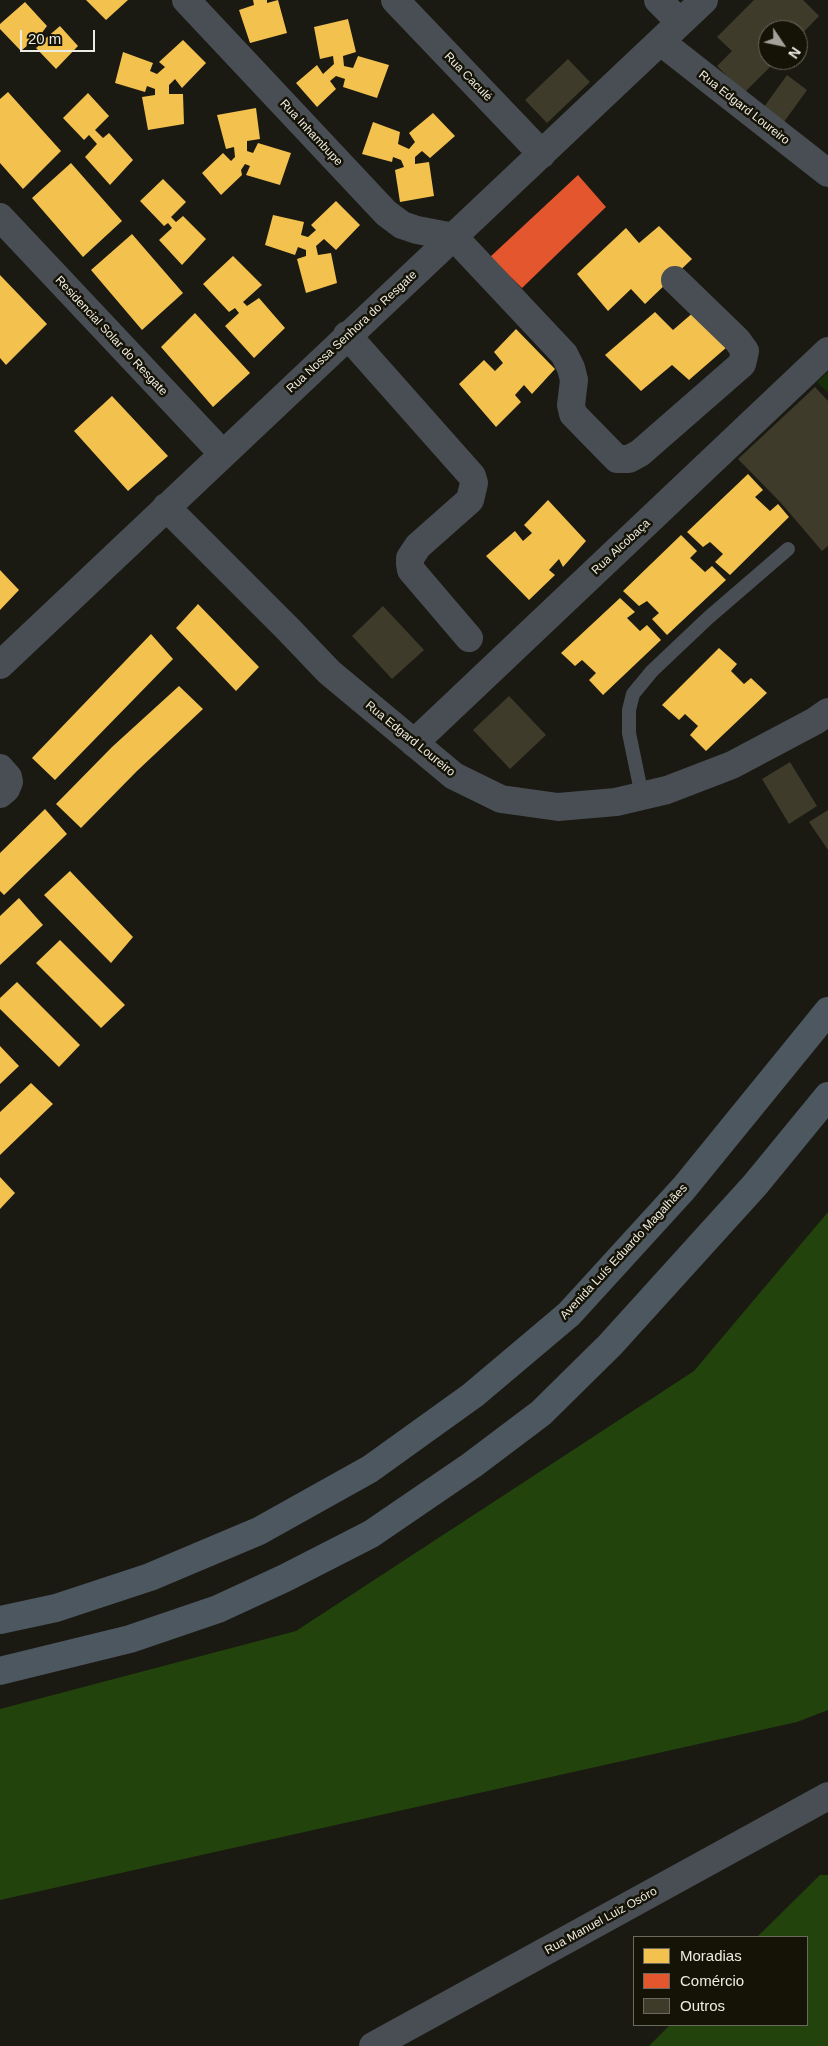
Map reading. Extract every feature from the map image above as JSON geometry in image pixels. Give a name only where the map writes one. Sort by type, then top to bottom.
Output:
[{"type":"main road","name":"Avenida Luís Eduardo Magalhães","points":[[0,1620],[56,1608],[150,1577],[259,1531],[370,1469],[473,1395],[569,1314],[684,1188],[828,1011]]},
{"type":"main road","points":[[0,1671],[130,1639],[218,1609],[285,1578],[371,1534],[472,1465],[541,1413],[610,1345],[755,1185],[828,1096]]},
{"type":"street","name":"Rua Inhambupe","points":[[186,0],[386,213],[402,225],[454,237]]},
{"type":"street","name":"Rua Caculé","points":[[395,0],[542,154]]},
{"type":"street","points":[[658,0],[680,22]]},
{"type":"street","name":"Rua Nossa Senhora do Resgate","points":[[4,654],[223,454],[704,0]]},
{"type":"street","name":"Rua Edgard Loureiro","points":[[661,42],[828,173]]},
{"type":"street","name":"Residencial Solar do Resgate","points":[[0,217],[223,454]]},
{"type":"street","points":[[454,237],[564,354],[572,368],[574,380],[571,405],[573,414],[617,458],[629,459],[640,452],[742,364],[745,351],[737,340],[675,280]]},
{"type":"street","points":[[347,335],[472,476],[474,483],[470,500],[418,546],[410,558],[411,570],[469,638]]},
{"type":"street","name":"Rua Alcobaça","points":[[414,743],[828,350]]},
{"type":"street","name":"Rua Edgard Loureiro","points":[[166,507],[329,672],[454,776],[501,799],[558,807],[616,802],[667,790],[732,765],[828,712]]},
{"type":"street","points":[[0,768],[8,777],[9,782],[6,789],[0,794]]},
{"type":"street","name":"Rua Manuel Luiz Osóro","points":[[374,2046],[828,1796]]},
{"type":"lane","points":[[642,796],[628,733],[629,710],[633,694],[652,671],[701,625],[788,549]]},
{"type":"green space","points":[[828,372],[828,393],[817,382]]},
{"type":"green space","points":[[828,1212],[828,1710],[797,1722],[0,1900],[0,1709],[296,1631],[694,1371]]},
{"type":"green space","points":[[820,1875],[828,1875],[828,2046],[649,2046],[669,2026],[808,2026],[808,1936],[758,1936]]},
{"type":"building: Moradias","points":[[86,0],[128,0],[106,20]]},
{"type":"building: Moradias","points":[[253,0],[267,0],[267,3],[278,0],[287,33],[250,43],[239,10],[254,5]]},
{"type":"building: Moradias","points":[[25,2],[47,26],[41,34],[46,38],[60,26],[78,46],[56,69],[36,48],[42,43],[36,38],[21,51],[0,29],[0,24]]},
{"type":"building: Moradias","points":[[348,19],[356,52],[343,56],[344,66],[353,68],[358,56],[389,65],[377,98],[343,87],[345,79],[336,76],[330,81],[336,89],[317,107],[296,83],[317,65],[323,74],[334,64],[333,56],[320,59],[314,27]]},
{"type":"building: Moradias","points":[[183,40],[206,63],[182,88],[175,79],[169,85],[169,94],[183,94],[184,124],[148,130],[142,97],[155,95],[155,89],[147,86],[145,92],[115,83],[123,52],[153,63],[150,71],[157,74],[165,67],[159,62]]},
{"type":"building: Moradias","points":[[8,92],[61,151],[23,189],[0,163],[0,99]]},
{"type":"building: Moradias","points":[[88,93],[109,116],[95,130],[103,138],[109,133],[133,160],[110,185],[85,157],[97,144],[89,135],[84,140],[63,118]]},
{"type":"building: Moradias","points":[[256,108],[260,139],[247,141],[247,151],[253,153],[258,143],[291,153],[280,185],[246,175],[250,166],[245,164],[241,170],[242,175],[221,195],[202,173],[223,153],[231,161],[235,157],[234,147],[226,149],[217,115]]},
{"type":"building: Moradias","points":[[433,113],[455,136],[430,158],[422,151],[415,157],[415,164],[429,162],[434,196],[400,202],[395,170],[404,167],[401,160],[393,157],[392,162],[362,154],[373,122],[400,132],[398,144],[409,149],[415,142],[409,133]]},
{"type":"building: Moradias","points":[[71,163],[122,221],[83,257],[32,198]]},
{"type":"building: Moradias","points":[[163,179],[186,202],[171,217],[176,222],[183,216],[206,239],[182,265],[159,240],[172,228],[168,223],[164,226],[140,201]]},
{"type":"building: Moradias","points":[[336,201],[360,225],[336,250],[324,239],[316,246],[318,255],[331,253],[337,283],[306,293],[297,259],[306,256],[306,250],[298,247],[295,255],[265,245],[273,215],[304,222],[301,235],[308,237],[316,230],[311,225]]},
{"type":"building: Moradias","points":[[659,226],[692,259],[645,304],[631,289],[608,311],[577,274],[626,228],[639,243]]},
{"type":"building: Moradias","points":[[132,234],[183,293],[142,330],[91,270]]},
{"type":"building: Moradias","points":[[233,256],[262,285],[243,302],[247,306],[259,298],[285,328],[254,358],[225,326],[239,313],[235,308],[229,312],[203,284]]},
{"type":"building: Moradias","points":[[0,275],[47,324],[6,365],[0,358]]},
{"type":"building: Moradias","points":[[695,311],[727,347],[689,380],[672,365],[641,391],[605,355],[655,312],[673,330]]},
{"type":"building: Moradias","points":[[195,313],[250,373],[213,407],[161,347]]},
{"type":"building: Moradias","points":[[516,329],[555,369],[532,394],[524,385],[515,395],[521,402],[496,427],[459,384],[484,360],[495,371],[503,363],[494,352]]},
{"type":"building: Moradias","points":[[112,396],[168,456],[128,491],[74,431]]},
{"type":"building: Moradias","points":[[748,474],[763,490],[755,497],[770,511],[778,504],[789,517],[730,575],[715,562],[723,554],[710,542],[703,547],[687,532]]},
{"type":"building: Moradias","points":[[548,500],[586,541],[563,567],[559,559],[549,570],[555,575],[529,600],[486,556],[515,531],[523,541],[532,533],[524,525]]},
{"type":"building: Moradias","points":[[681,535],[697,551],[690,558],[705,572],[712,566],[726,580],[667,635],[652,619],[659,613],[647,601],[639,606],[623,591]]},
{"type":"building: Moradias","points":[[0,570],[19,590],[0,610]]},
{"type":"building: Moradias","points":[[620,598],[635,612],[627,618],[640,631],[647,625],[661,640],[603,695],[589,680],[596,673],[582,660],[575,666],[561,653]]},
{"type":"building: Moradias","points":[[198,604],[259,667],[236,691],[176,628]]},
{"type":"building: Moradias","points":[[151,634],[173,659],[55,780],[32,758]]},
{"type":"building: Moradias","points":[[719,648],[737,664],[731,671],[744,684],[751,678],[767,693],[706,751],[690,735],[698,726],[685,714],[679,720],[662,705]]},
{"type":"building: Moradias","points":[[179,686],[203,709],[137,771],[81,828],[56,804],[112,747]]},
{"type":"building: Moradias","points":[[45,809],[67,834],[4,895],[0,891],[0,853]]},
{"type":"building: Moradias","points":[[70,871],[133,937],[111,963],[44,895]]},
{"type":"building: Moradias","points":[[19,898],[43,925],[0,965],[0,916]]},
{"type":"building: Moradias","points":[[60,940],[125,1005],[101,1028],[36,963]]},
{"type":"building: Moradias","points":[[17,982],[80,1045],[59,1067],[0,1009],[0,998]]},
{"type":"building: Moradias","points":[[0,1046],[19,1066],[0,1084]]},
{"type":"building: Moradias","points":[[31,1083],[53,1104],[0,1155],[0,1112]]},
{"type":"building: Moradias","points":[[0,1177],[15,1193],[0,1209]]},
{"type":"building: Comércio","points":[[578,175],[606,207],[522,288],[490,257]]},
{"type":"building: Outros","points":[[754,0],[803,0],[819,16],[808,28],[808,20],[758,20],[758,70],[767,70],[744,93],[717,66],[732,51],[717,37]]},
{"type":"building: Outros","points":[[568,59],[590,82],[547,123],[525,100]]},
{"type":"building: Outros","points":[[787,75],[807,90],[784,122],[764,107]]},
{"type":"building: Outros","points":[[815,387],[828,401],[828,546],[822,551],[781,503],[738,459]]},
{"type":"building: Outros","points":[[383,606],[424,650],[392,679],[352,636]]},
{"type":"building: Outros","points":[[509,696],[546,735],[510,769],[473,730]]},
{"type":"building: Outros","points":[[790,762],[817,806],[789,824],[762,779]]},
{"type":"building: Outros","points":[[828,810],[828,850],[809,822]]}]
